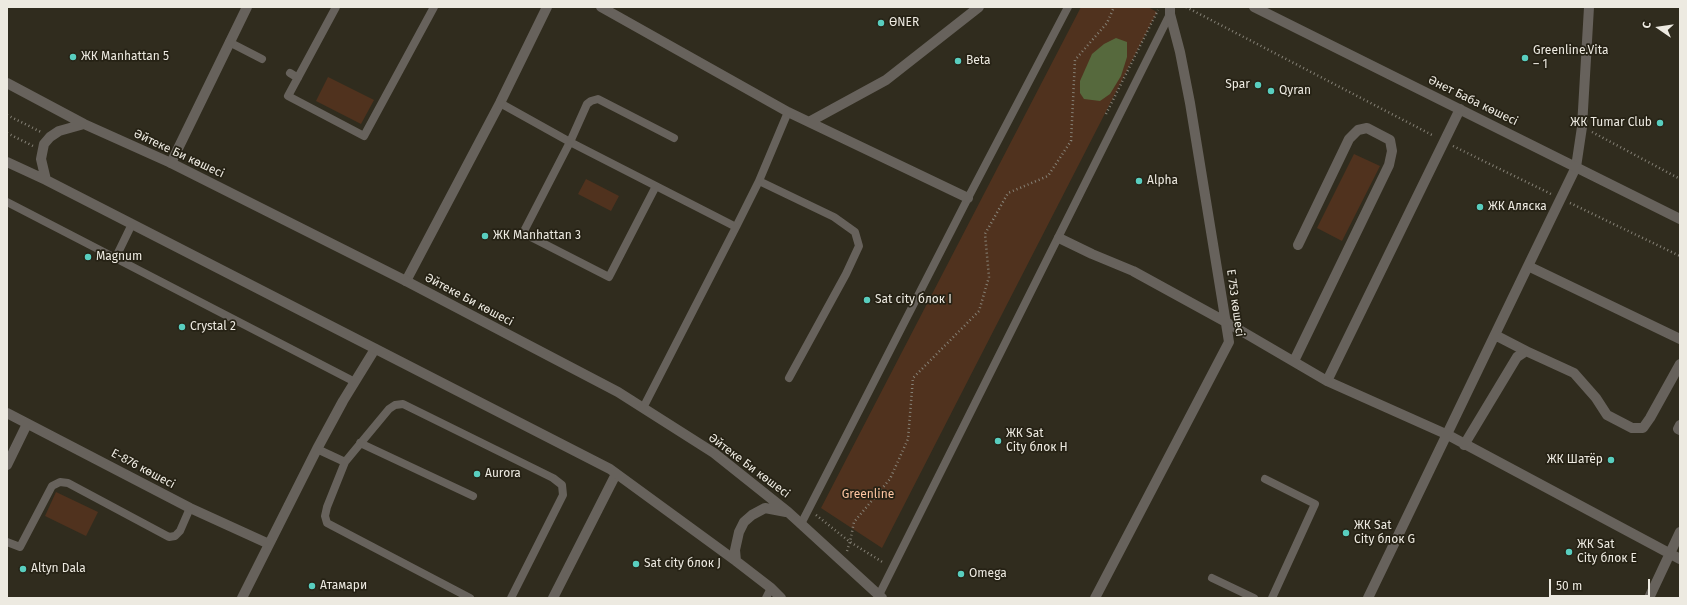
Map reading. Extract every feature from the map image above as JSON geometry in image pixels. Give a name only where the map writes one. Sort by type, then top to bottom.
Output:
[{"type":"street","points":[[171,163],[247,7]]},
{"type":"street","points":[[406,282],[500,103],[547,7]]},
{"type":"street","points":[[601,7],[788,112],[968,198]]},
{"type":"street","points":[[808,122],[886,80],[979,7]]},
{"type":"street","name":"Әнет Баба көшесі","points":[[1254,7],[1680,219]]},
{"type":"street","points":[[1368,598],[1448,435],[1576,167],[1582,127],[1589,7]]},
{"type":"street","name":"Е 753 көшесі","points":[[1095,598],[1228,342],[1190,103],[1170,10]]},
{"type":"street","name":"Әйтеке Би көшесі","points":[[7,83],[84,124],[171,163],[406,282],[618,392],[714,453],[788,512],[881,597]]},
{"type":"street","points":[[1327,381],[1460,109]]},
{"type":"street","points":[[46,180],[41,158],[44,144],[50,137],[59,131],[84,124]]},
{"type":"street","points":[[1294,361],[1389,165],[1392,151],[1390,140],[1367,128],[1358,130],[1349,139],[1298,245]]},
{"type":"street","points":[[7,162],[46,180],[132,224],[616,474],[736,561],[771,588],[780,598]]},
{"type":"street","points":[[1059,238],[1132,271],[1226,322],[1327,381],[1448,435],[1464,445],[1680,559]]},
{"type":"street","points":[[1528,266],[1680,339]]},
{"type":"street","points":[[1495,335],[1574,373],[1596,398],[1607,415],[1632,428],[1643,428],[1680,364]]},
{"type":"street","points":[[242,598],[317,449],[375,349]]},
{"type":"street","points":[[1464,445],[1517,357],[1526,351]]},
{"type":"street","name":"Е-876 көшесі","points":[[7,413],[190,508],[269,544]]},
{"type":"street","points":[[7,465],[28,424]]},
{"type":"street","points":[[1680,425],[1678,429],[1680,430]]},
{"type":"street","points":[[553,598],[616,474]]},
{"type":"street","points":[[736,561],[735,550],[744,522],[752,515],[765,508],[788,512]]},
{"type":"street","points":[[1649,598],[1680,532]]},
{"type":"lane","points":[[336,7],[288,96],[364,136],[434,7]]},
{"type":"lane","points":[[801,524],[968,198],[1068,7]]},
{"type":"lane","points":[[881,597],[1170,10]]},
{"type":"lane","points":[[229,42],[262,59]]},
{"type":"lane","points":[[290,73],[298,78]]},
{"type":"lane","points":[[656,186],[609,277],[523,233],[570,142],[587,104],[591,100],[598,99],[674,138]]},
{"type":"lane","points":[[500,103],[570,142],[736,228]]},
{"type":"lane","points":[[643,408],[736,228],[759,181],[788,112]]},
{"type":"lane","points":[[759,181],[834,217],[855,232],[859,246],[846,274],[789,378]]},
{"type":"lane","points":[[7,202],[355,382]]},
{"type":"lane","points":[[115,259],[132,224]]},
{"type":"lane","points":[[470,598],[327,523],[325,516],[326,507],[345,462],[389,409],[395,405],[403,404],[553,478],[562,485],[563,495],[511,598]]},
{"type":"lane","points":[[360,443],[473,496]]},
{"type":"lane","points":[[317,449],[345,462]]},
{"type":"lane","points":[[1264,479],[1315,504],[1272,598]]},
{"type":"lane","points":[[7,542],[20,547],[52,486],[60,482],[68,483],[169,537],[175,536],[180,531],[190,508]]},
{"type":"lane","points":[[1212,578],[1254,598]]},
{"type":"lane","points":[[766,598],[771,588]]},
{"type":"path","points":[[842,561],[850,542],[854,522],[890,479],[908,439],[913,378],[979,312],[989,277],[985,234],[1008,192],[1048,176],[1071,141],[1075,60],[1107,22],[1114,7]]},
{"type":"path","points":[[1186,7],[1444,141],[1680,256]]},
{"type":"path","points":[[7,115],[50,137]]},
{"type":"path","points":[[1582,127],[1680,179]]},
{"type":"path","points":[[7,133],[42,151]]},
{"type":"path","points":[[820,508],[816,515],[850,542],[883,564]]},
{"type":"green space","name":"Greenline","points":[[1081,7],[1148,7],[1157,12],[882,548],[821,508]]},
{"type":"green space","points":[[328,77],[374,100],[361,124],[316,101]]},
{"type":"green space","points":[[1354,154],[1380,166],[1342,241],[1317,228]]},
{"type":"green space","points":[[586,179],[619,196],[611,211],[578,194]]},
{"type":"green space","points":[[56,492],[98,512],[86,536],[45,516]]},
{"type":"shaded area","points":[[1116,38],[1127,42],[1127,57],[1121,76],[1110,94],[1100,101],[1084,99],[1080,93],[1080,81],[1092,54],[1104,44]]},
{"type":"place","name":"ӨNER","points":[[881,23]]},
{"type":"place","name":"ЖК Manhattan 5","points":[[73,57]]},
{"type":"place","name":"Greenline.Vita – 1","points":[[1525,58]]},
{"type":"place","name":"Beta","points":[[958,61]]},
{"type":"place","name":"Spar","points":[[1258,85]]},
{"type":"place","name":"Qyran","points":[[1271,91]]},
{"type":"place","name":"ЖК Tumar Club","points":[[1660,123]]},
{"type":"place","name":"Alpha","points":[[1139,181]]},
{"type":"place","name":"ЖК Аляска","points":[[1480,207]]},
{"type":"place","name":"ЖК Manhattan 3","points":[[485,236]]},
{"type":"place","name":"Magnum","points":[[88,257]]},
{"type":"place","name":"Sat city блок I","points":[[867,300]]},
{"type":"place","name":"Crystal 2","points":[[182,327]]},
{"type":"place","name":"ЖК Sat City блок H","points":[[998,441]]},
{"type":"place","name":"ЖК Шатёр","points":[[1611,460]]},
{"type":"place","name":"Aurora","points":[[477,474]]},
{"type":"place","name":"ЖК Sat City блок G","points":[[1346,533]]},
{"type":"place","name":"ЖК Sat City блок E","points":[[1569,552]]},
{"type":"place","name":"Sat city блок J","points":[[636,564]]},
{"type":"place","name":"Altyn Dala","points":[[23,569]]},
{"type":"place","name":"Omega","points":[[961,574]]},
{"type":"place","name":"Атамари","points":[[312,586]]}]
